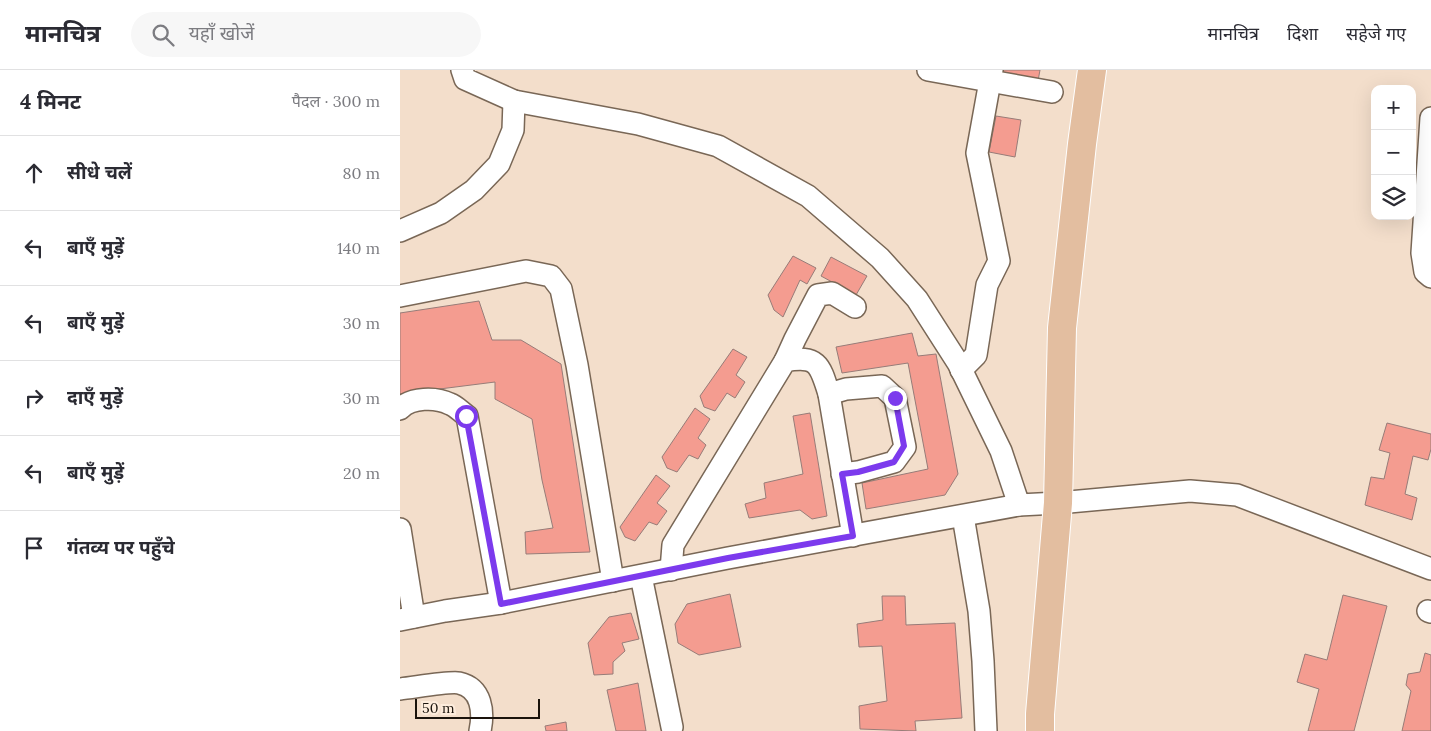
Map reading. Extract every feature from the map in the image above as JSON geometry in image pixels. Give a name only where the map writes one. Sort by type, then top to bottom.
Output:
[{"type":"main road","points":[[1040,731],[1058,503],[1062,328],[1092,70]]},
{"type":"street","points":[[462,70],[465,79],[514,101],[638,124],[718,146],[808,196],[880,258],[917,299],[961,370],[1001,451],[1019,505]]},
{"type":"street","points":[[928,70],[991,75],[1052,92]]},
{"type":"street","points":[[961,370],[976,355],[987,285],[999,261],[977,154],[991,75]]},
{"type":"street","points":[[400,231],[441,213],[474,190],[499,164],[513,130],[514,101]]},
{"type":"street","points":[[1431,118],[1422,252],[1425,272],[1431,277]]},
{"type":"street","points":[[400,296],[526,271],[551,276],[561,289],[577,365],[613,581]]},
{"type":"street","points":[[671,570],[673,545],[785,361],[818,295],[832,294],[856,307]]},
{"type":"street","points":[[785,361],[803,358],[816,363],[824,377],[829,394],[853,536]]},
{"type":"street","points":[[829,394],[846,389],[882,386],[895,398],[904,446],[894,462],[858,472],[842,474]]},
{"type":"street","points":[[400,410],[404,405],[422,400],[437,400],[452,404],[466,416],[501,604]]},
{"type":"street","points":[[400,529],[407,619],[501,604],[613,581],[1019,505],[1190,490],[1238,495],[1431,569]]},
{"type":"street","points":[[963,516],[979,611],[986,731]]},
{"type":"street","points":[[641,576],[672,727]]},
{"type":"street","points":[[400,689],[458,683],[472,689],[482,705],[480,731]]},
{"type":"building","points":[[1002,70],[1040,70],[1038,81],[1001,73]]},
{"type":"building","points":[[996,116],[1021,120],[1015,157],[989,152]]},
{"type":"building","points":[[793,256],[816,268],[807,284],[800,280],[783,317],[774,310],[768,295]]},
{"type":"building","points":[[831,257],[867,276],[856,295],[821,276]]},
{"type":"building","points":[[479,301],[492,340],[521,340],[561,364],[590,552],[526,554],[525,532],[553,528],[542,480],[532,419],[495,399],[495,382],[400,394],[400,313]]},
{"type":"building","points":[[912,333],[918,356],[936,354],[958,474],[945,495],[866,509],[862,483],[928,469],[908,363],[842,373],[836,347]]},
{"type":"building","points":[[733,349],[747,357],[736,375],[745,382],[735,398],[727,393],[715,411],[704,407],[700,396]]},
{"type":"building","points":[[695,408],[710,419],[698,438],[706,445],[698,459],[689,455],[677,472],[667,468],[662,457]]},
{"type":"building","points":[[810,413],[827,516],[812,519],[800,510],[749,518],[745,504],[766,498],[764,483],[803,474],[793,416]]},
{"type":"building","points":[[1387,423],[1431,434],[1431,449],[1428,460],[1413,456],[1405,494],[1417,498],[1412,520],[1365,505],[1371,477],[1384,479],[1390,453],[1379,450]]},
{"type":"building","points":[[656,475],[670,486],[657,503],[667,511],[657,525],[649,522],[635,541],[625,537],[620,527]]},
{"type":"building","points":[[730,594],[741,647],[699,655],[678,643],[675,624],[687,604]]},
{"type":"building","points":[[1343,595],[1387,606],[1354,731],[1308,731],[1319,689],[1297,682],[1305,654],[1327,660]]},
{"type":"building","points":[[882,596],[905,596],[906,625],[955,623],[962,718],[915,721],[916,731],[860,729],[859,706],[887,701],[882,646],[859,647],[857,624],[883,620]]},
{"type":"building","points":[[631,613],[639,639],[622,643],[625,651],[613,662],[613,674],[594,675],[588,643],[609,617]]},
{"type":"building","points":[[1425,653],[1431,655],[1431,731],[1402,731],[1411,691],[1406,685],[1408,674],[1420,672]]},
{"type":"building","points":[[638,683],[646,731],[616,731],[607,690]]},
{"type":"building","points":[[566,722],[567,731],[546,731],[545,726]]},
{"type":"route","points":[[466,416],[472,439],[501,604],[728,558],[853,536],[842,474],[858,472],[894,462],[904,446],[895,398]]}]
